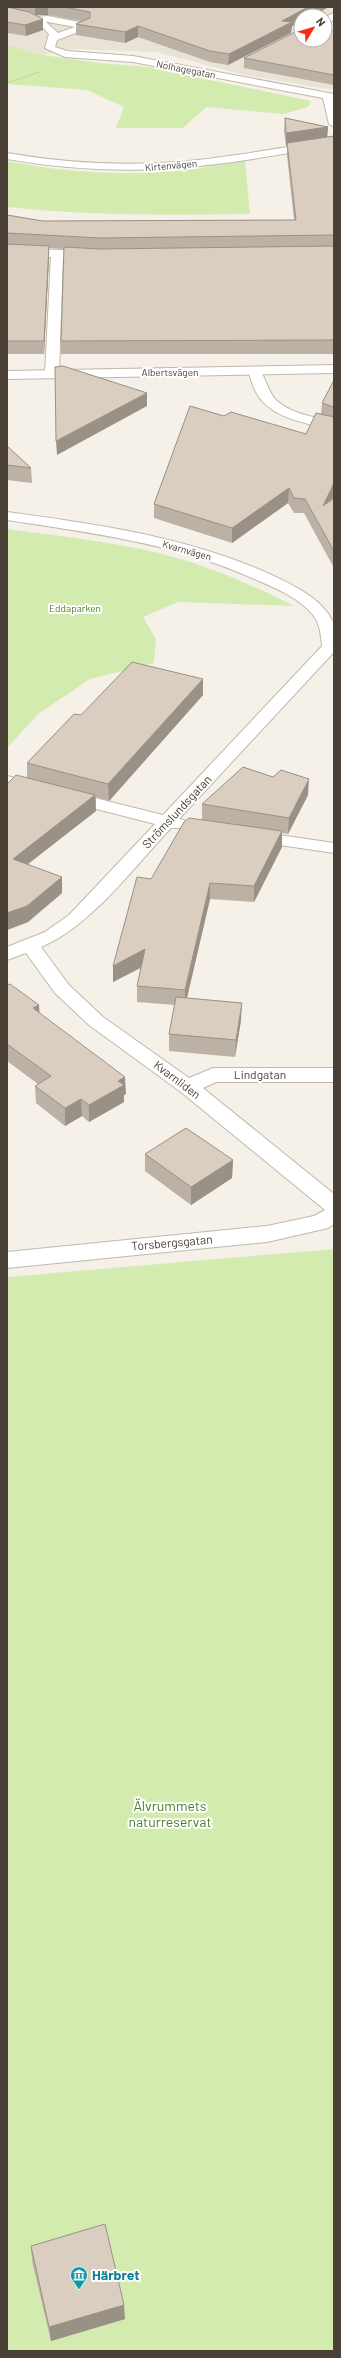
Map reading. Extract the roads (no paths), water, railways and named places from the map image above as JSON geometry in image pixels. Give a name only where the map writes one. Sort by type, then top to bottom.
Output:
[{"type":"street","name":"Nolhagegatan","points":[[7,12],[35,19],[48,19],[86,26],[54,38],[49,44],[50,48],[65,54],[122,57],[331,97]]},
{"type":"street","name":"Nolhagegatan","points":[[35,19],[52,30],[54,38]]},
{"type":"street","points":[[220,76],[233,68]]},
{"type":"street","points":[[331,97],[334,124]]},
{"type":"street","name":"Kirtenvägen","points":[[7,156],[83,166],[148,167],[203,162],[334,143]]},
{"type":"street","points":[[7,251],[57,255],[108,256]]},
{"type":"street","points":[[52,373],[57,255]]},
{"type":"street","name":"Albertsvägen","points":[[7,374],[334,369]]},
{"type":"street","points":[[255,371],[265,397],[276,406],[291,414],[334,426]]},
{"type":"street","name":"Kvarnvägen","points":[[7,516],[110,531],[171,544],[257,573],[287,588],[316,608],[325,621],[332,647]]},
{"type":"street","name":"Strömslundsgatan","points":[[7,954],[52,936],[76,919],[332,647]]},
{"type":"street","points":[[7,781],[167,823],[197,828]]},
{"type":"street","points":[[236,834],[334,848]]},
{"type":"street","name":"Kvarnliden","points":[[30,946],[62,989],[96,1021],[188,1087],[334,1206]]},
{"type":"street","name":"Lindgatan","points":[[188,1087],[213,1076],[334,1075]]},
{"type":"street","name":"Torsbergsgatan","points":[[7,1260],[267,1234],[320,1222],[334,1215]]},
{"type":"place","name":"Härbret","points":[[79,2290]]},
{"type":"park label","name":"Eddaparken","points":[[75,608]]},
{"type":"park label","name":"Älvrummets naturreservat","points":[[170,1814]]}]
